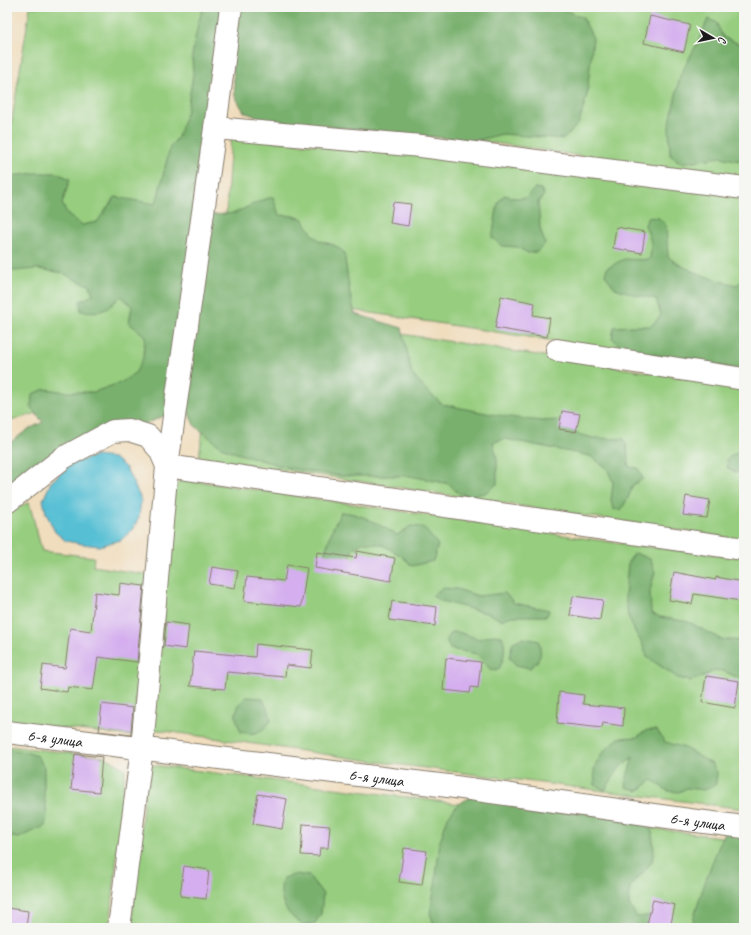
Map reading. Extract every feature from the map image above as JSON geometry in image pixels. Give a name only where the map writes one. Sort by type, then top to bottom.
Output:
[{"type":"lane","points":[[119,928],[142,748],[167,466],[231,7]]},
{"type":"lane","points":[[215,128],[421,146],[744,188]]},
{"type":"lane","points":[[557,350],[744,380]]},
{"type":"lane","points":[[7,502],[63,458],[112,431],[129,430],[148,436],[160,450],[167,466]]},
{"type":"lane","points":[[167,466],[744,549]]},
{"type":"lane","name":"6-я улица","points":[[7,732],[448,786],[744,827]]},
{"type":"green space","points":[[30,7],[209,7],[158,377],[7,422],[7,150]]},
{"type":"green space","points":[[203,7],[227,7],[201,202],[214,215],[235,213],[262,200],[273,197],[279,215],[293,216],[303,219],[313,235],[320,241],[334,245],[344,252],[350,294],[355,314],[402,328],[412,374],[427,391],[442,404],[516,418],[542,421],[558,420],[574,433],[593,438],[624,439],[627,447],[629,467],[638,468],[643,479],[633,485],[621,510],[613,509],[611,501],[613,482],[607,468],[590,456],[505,439],[493,442],[497,459],[497,484],[485,493],[469,496],[458,493],[449,484],[410,476],[341,476],[289,468],[236,453],[221,447],[194,425],[187,409],[177,410],[130,431],[7,498],[7,445],[27,430],[43,422],[31,408],[32,394],[45,389],[67,392],[94,392],[122,382],[136,372],[143,358],[145,336],[129,323],[132,306],[121,296],[103,310],[94,312],[81,311],[80,301],[93,295],[90,285],[80,282],[63,273],[39,269],[7,270],[7,178],[10,176],[37,173],[57,173],[70,179],[62,204],[69,216],[82,225],[97,222],[115,197],[156,204],[170,147],[178,137],[187,110],[193,75],[192,55]]},
{"type":"green space","points":[[240,7],[549,7],[567,11],[583,18],[593,38],[587,95],[579,123],[564,139],[502,134],[475,141],[262,119],[244,112],[235,96],[232,58]]},
{"type":"green space","points":[[269,7],[744,7],[744,180],[251,107]]},
{"type":"green space","points":[[708,19],[716,22],[723,37],[744,46],[744,162],[721,157],[681,163],[670,155],[669,127],[680,76]]},
{"type":"green space","points":[[231,137],[415,154],[744,195],[744,370],[221,290]]},
{"type":"green space","points":[[535,188],[541,189],[544,195],[538,202],[540,228],[545,244],[537,252],[528,253],[517,247],[503,246],[492,238],[498,203],[504,195],[516,198],[525,198]]},
{"type":"green space","points":[[648,217],[659,218],[666,225],[668,257],[676,263],[701,275],[737,285],[744,278],[744,371],[688,358],[640,353],[621,347],[612,338],[614,327],[651,326],[661,315],[656,299],[636,295],[615,288],[605,275],[607,268],[624,259],[649,260],[651,242],[645,225]]},
{"type":"green space","points":[[220,306],[744,387],[744,540],[199,457]]},
{"type":"green space","points":[[744,449],[744,475],[728,469],[727,459]]},
{"type":"green space","points":[[182,479],[624,544],[744,558],[744,809],[378,762],[151,729],[174,486]]},
{"type":"green space","points":[[29,502],[42,551],[94,557],[93,566],[150,575],[132,736],[7,722],[7,514]]},
{"type":"green space","points":[[341,512],[363,517],[397,535],[411,526],[423,527],[438,545],[433,561],[412,566],[403,557],[383,545],[364,542],[352,549],[348,568],[321,564],[333,528]]},
{"type":"green space","points":[[635,553],[650,559],[655,572],[650,591],[651,613],[660,617],[689,622],[720,639],[744,641],[744,680],[723,671],[714,670],[705,676],[691,681],[678,678],[647,657],[642,643],[628,616],[625,596],[628,562]]},
{"type":"green space","points":[[442,588],[457,589],[478,596],[505,593],[514,603],[549,610],[547,616],[512,616],[501,620],[490,614],[441,601],[432,596]]},
{"type":"green space","points":[[451,632],[458,632],[479,639],[493,635],[502,636],[504,640],[504,653],[499,669],[491,670],[477,654],[450,649],[446,639]]},
{"type":"green space","points":[[523,638],[539,641],[540,657],[530,668],[516,665],[509,657],[513,642]]},
{"type":"green space","points":[[246,697],[262,698],[269,711],[271,721],[258,732],[251,734],[241,732],[236,717],[239,706]]},
{"type":"green space","points":[[647,730],[657,730],[665,742],[685,748],[712,764],[717,772],[716,784],[704,790],[687,788],[679,792],[668,791],[652,780],[638,791],[626,787],[627,777],[633,757],[620,767],[605,790],[595,785],[594,768],[603,752],[619,738],[637,737]]},
{"type":"green space","points":[[7,746],[106,757],[125,769],[110,928],[7,928]]},
{"type":"green space","points":[[7,749],[26,752],[37,756],[44,767],[44,794],[47,815],[45,826],[19,838],[7,836]]},
{"type":"green space","points":[[153,765],[744,840],[744,928],[131,928],[146,775]]},
{"type":"green space","points":[[471,797],[638,819],[652,831],[654,850],[652,862],[630,887],[629,905],[637,917],[655,915],[666,928],[448,928],[434,925],[430,913],[440,841],[448,817],[458,804]]},
{"type":"green space","points":[[744,830],[744,928],[691,928],[706,879],[725,832]]},
{"type":"green space","points":[[297,874],[309,876],[323,894],[321,914],[315,923],[303,925],[291,916],[284,905],[281,893],[283,878]]},
{"type":"water","points":[[95,456],[114,458],[126,468],[141,499],[139,517],[133,529],[121,540],[99,546],[66,541],[55,532],[46,513],[43,500],[51,482],[71,464]]},
{"type":"building","points":[[650,16],[690,25],[684,52],[644,43]]},
{"type":"building","points":[[393,202],[411,204],[408,226],[390,223]]},
{"type":"building","points":[[616,227],[645,232],[642,253],[613,248]]},
{"type":"building","points":[[501,296],[535,303],[533,315],[550,318],[547,337],[495,328]]},
{"type":"building","points":[[562,411],[580,414],[576,432],[559,429]]},
{"type":"building","points":[[686,496],[710,500],[707,518],[683,515]]},
{"type":"building","points":[[357,551],[395,558],[391,581],[315,568],[317,552],[356,558]]},
{"type":"building","points":[[287,565],[307,568],[301,607],[244,601],[247,577],[284,581]]},
{"type":"building","points":[[212,567],[238,571],[235,588],[209,584]]},
{"type":"building","points":[[674,572],[716,580],[716,577],[744,582],[741,601],[694,594],[692,604],[669,600]]},
{"type":"building","points":[[120,583],[144,586],[137,662],[98,657],[93,690],[68,687],[67,692],[40,688],[43,665],[65,668],[70,628],[91,631],[95,592],[119,595]]},
{"type":"building","points":[[573,596],[603,600],[600,620],[570,615]]},
{"type":"building","points":[[392,601],[437,607],[435,626],[389,620]]},
{"type":"building","points":[[166,622],[189,625],[186,649],[164,646]]},
{"type":"building","points":[[256,644],[313,650],[311,668],[286,665],[285,677],[227,672],[225,689],[190,686],[194,651],[255,657]]},
{"type":"building","points":[[446,658],[481,662],[478,688],[471,687],[470,693],[443,690]]},
{"type":"building","points":[[706,676],[739,681],[735,708],[702,702]]},
{"type":"building","points":[[559,692],[584,695],[583,704],[624,708],[623,726],[603,723],[602,728],[557,723]]},
{"type":"building","points":[[102,704],[133,708],[131,735],[99,731]]},
{"type":"building","points":[[75,754],[102,757],[99,792],[71,789]]},
{"type":"building","points":[[258,794],[287,799],[282,829],[253,824]]},
{"type":"building","points":[[303,824],[330,826],[328,848],[320,848],[319,856],[301,855]]},
{"type":"building","points":[[404,848],[427,851],[422,885],[399,882]]},
{"type":"building","points":[[184,866],[209,870],[206,899],[180,896]]},
{"type":"building","points":[[653,900],[675,905],[670,928],[646,928]]},
{"type":"building","points":[[7,908],[28,911],[26,928],[7,928]]}]
